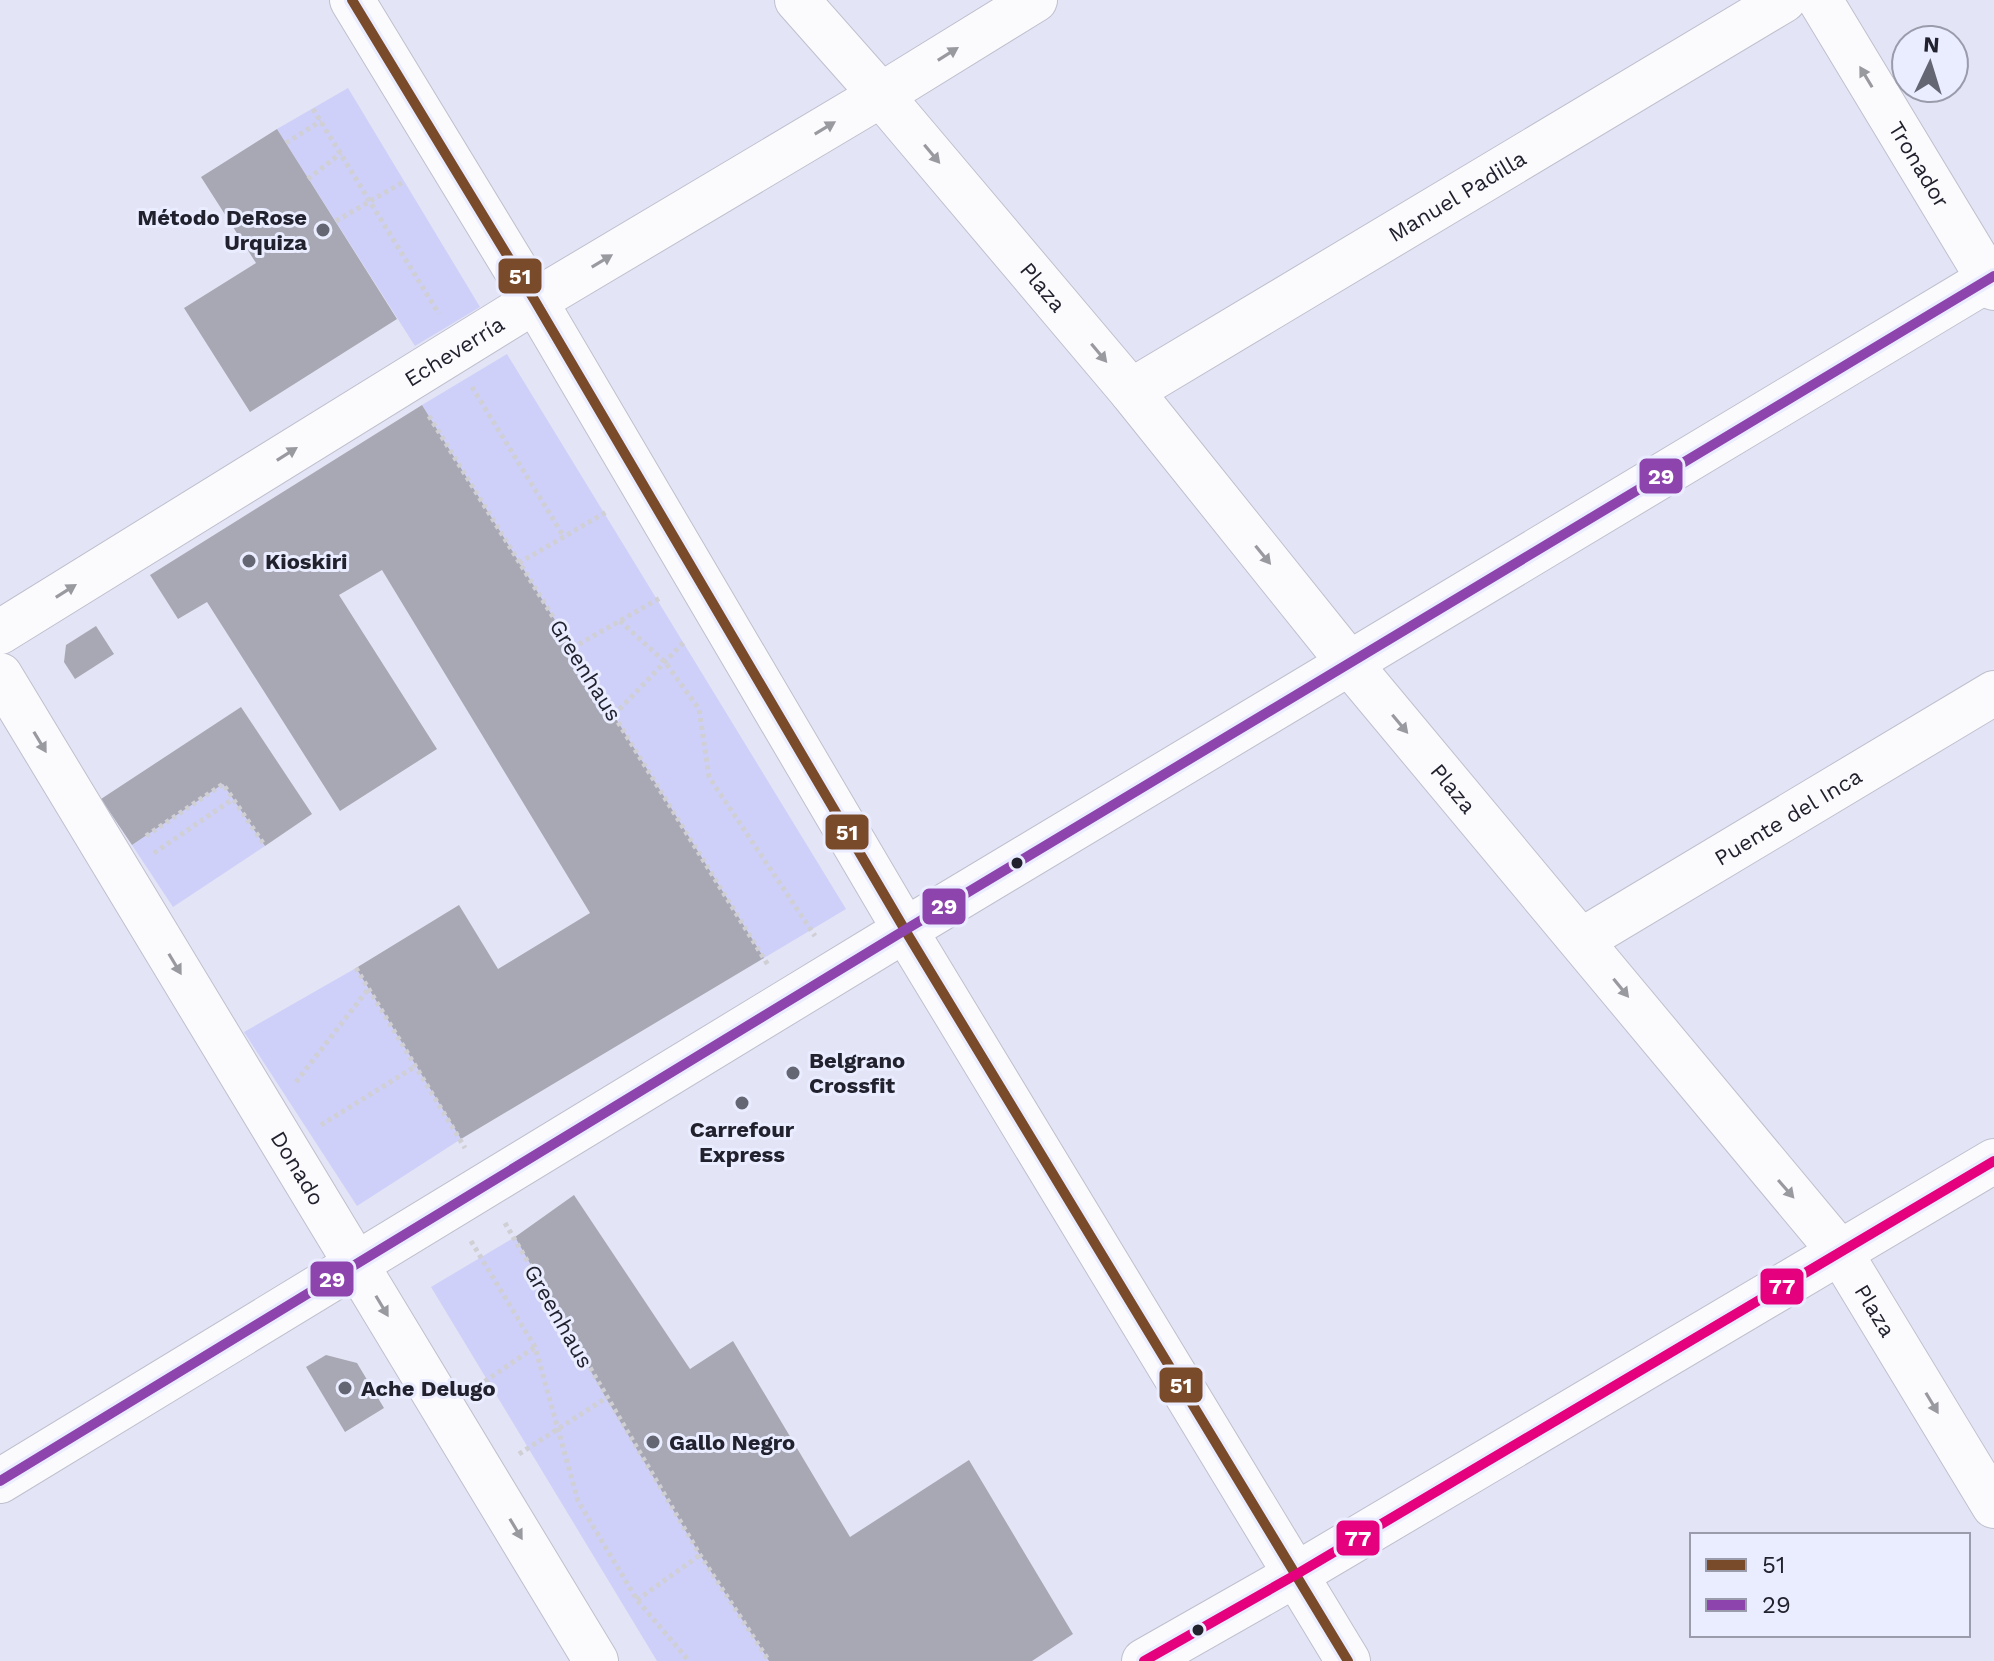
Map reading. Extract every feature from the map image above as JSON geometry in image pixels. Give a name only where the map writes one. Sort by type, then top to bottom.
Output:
[{"type":"street","points":[[352,0],[535,301],[905,930],[1348,1661]]},
{"type":"street","name":"Plaza","points":[[797,0],[1131,391],[1350,664],[1840,1252],[1994,1506]]},
{"type":"street","name":"Echeverría","points":[[0,632],[535,301],[1035,0]]},
{"type":"street","name":"Manuel Padilla","points":[[1131,391],[1784,0]]},
{"type":"street","name":"Tronador","points":[[1820,0],[1992,281]]},
{"type":"street","points":[[0,1481],[905,930],[1992,281]]},
{"type":"street","name":"Donado","points":[[0,675],[596,1661]]},
{"type":"street","name":"Puente del Inca","points":[[1582,940],[1994,693]]},
{"type":"street","points":[[1144,1661],[1297,1574],[1994,1161]]},
{"type":"path","points":[[313,109],[481,380],[470,384],[564,537]]},
{"type":"path","points":[[286,143],[321,121]]},
{"type":"path","points":[[308,179],[341,153]]},
{"type":"path","points":[[336,221],[405,181]]},
{"type":"path","name":"Greenhaus","points":[[406,381],[790,1000]]},
{"type":"path","points":[[519,563],[646,489]]},
{"type":"path","points":[[572,648],[620,621],[707,593]]},
{"type":"path","points":[[614,715],[665,662],[707,593]]},
{"type":"path","points":[[620,621],[665,662],[699,709],[709,777],[838,971]]},
{"type":"path","points":[[116,867],[223,784],[265,846]]},
{"type":"path","points":[[116,867],[233,799]]},
{"type":"path","name":"Greenhaus","points":[[356,968],[461,1139],[467,1198],[535,1347],[578,1501],[637,1600],[689,1661]]},
{"type":"path","points":[[277,1132],[369,988]]},
{"type":"path","points":[[277,1132],[416,1066]]},
{"type":"path","name":"Greenhaus","points":[[467,1198],[515,1237],[700,1555],[769,1661]]},
{"type":"path","points":[[444,1409],[535,1347]]},
{"type":"path","points":[[485,1477],[606,1398]]},
{"type":"path","points":[[637,1600],[700,1555]]},
{"type":"shaded area","points":[[348,88],[480,307],[415,346],[277,129]]},
{"type":"shaded area","points":[[507,354],[846,909],[764,958],[422,405]]},
{"type":"shaded area","points":[[223,784],[265,846],[173,907],[132,845]]},
{"type":"shaded area","points":[[356,968],[461,1139],[357,1206],[244,1032]]},
{"type":"shaded area","points":[[515,1237],[639,1450],[769,1661],[657,1661],[431,1287]]},
{"type":"building","points":[[277,129],[397,319],[250,412],[184,308],[256,263],[201,177]]},
{"type":"building","points":[[422,405],[764,958],[461,1139],[356,968],[459,905],[498,969],[590,913],[382,570],[339,595],[437,749],[340,811],[207,602],[178,619],[150,575]]},
{"type":"building","points":[[96,626],[114,654],[75,679],[64,662],[66,645]]},
{"type":"building","points":[[241,707],[312,814],[265,846],[223,784],[132,845],[101,799]]},
{"type":"building","points":[[574,1195],[690,1369],[733,1341],[850,1537],[969,1460],[1073,1634],[1032,1661],[769,1661],[700,1555],[515,1237]]},
{"type":"building","name":"Ache Delugo","points":[[326,1355],[357,1363],[384,1408],[345,1432],[306,1367]]},
{"type":"transit line","name":"51","points":[[352,0],[535,301],[905,930],[1348,1661]]},
{"type":"transit line","name":"29","points":[[0,1481],[905,930],[1994,276]]},
{"type":"transit line","name":"77","points":[[1144,1661],[1297,1574],[1994,1161]]},
{"type":"place","name":"Método DeRose Urquiza","points":[[323,230]]},
{"type":"place","name":"Kioskiri","points":[[249,561]]},
{"type":"place","name":"Belgrano Crossfit","points":[[793,1073]]},
{"type":"place","name":"Carrefour Express","points":[[742,1103]]},
{"type":"place","name":"Ache Delugo","points":[[345,1388]]},
{"type":"place","name":"Gallo Negro","points":[[653,1442]]}]
